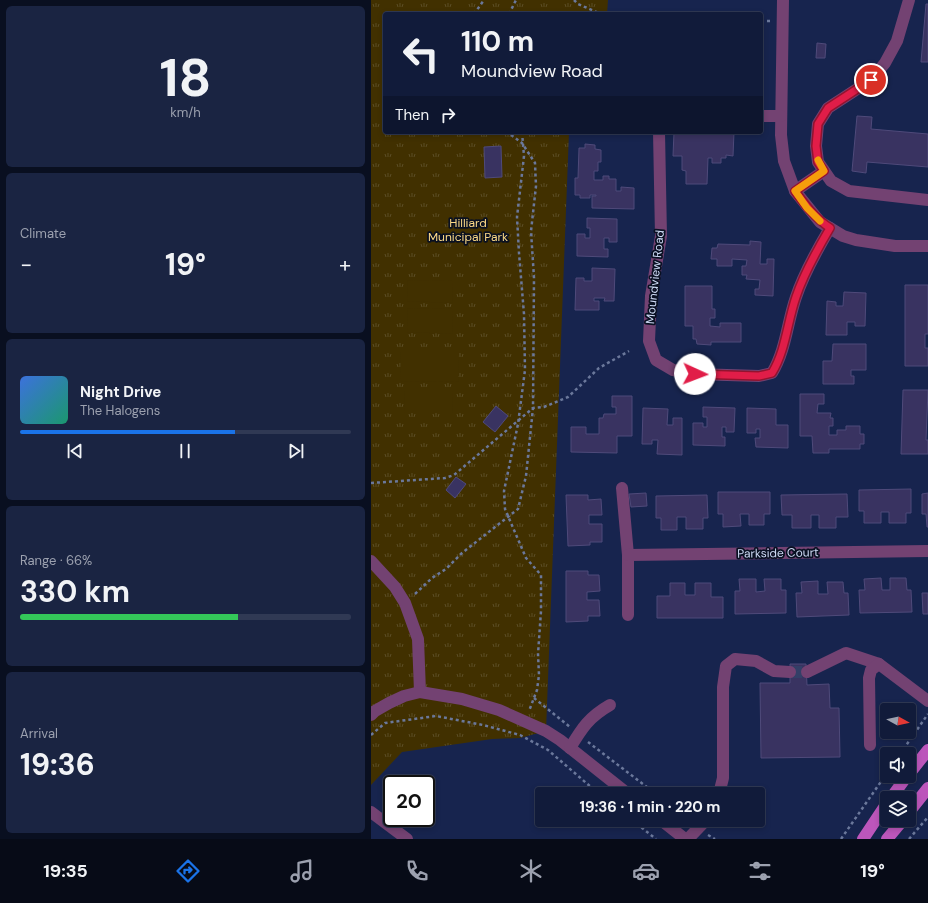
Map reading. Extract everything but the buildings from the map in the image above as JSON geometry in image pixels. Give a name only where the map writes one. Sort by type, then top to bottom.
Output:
[{"type":"main road","points":[[916,765],[928,750]]},
{"type":"main road","points":[[916,803],[928,788]]},
{"type":"main road","points":[[863,839],[880,814]]},
{"type":"main road","points":[[887,839],[897,827]]},
{"type":"street","points":[[783,0],[781,135],[784,161],[795,191],[807,208],[820,222],[843,236],[856,240],[895,246],[928,246]]},
{"type":"street","points":[[909,0],[897,40],[885,64],[871,80],[828,108],[818,124],[816,146],[818,162],[831,181],[849,192],[928,200]]},
{"type":"street","points":[[763,116],[781,116]]},
{"type":"street","name":"Moundview Road","points":[[659,134],[661,236],[651,296],[649,341],[656,360],[673,370],[695,374],[759,376],[772,373],[779,363],[784,338],[796,297],[815,254],[830,228]]},
{"type":"street","points":[[795,191],[824,171]]},
{"type":"street","points":[[622,488],[628,555],[628,615]]},
{"type":"street","name":"Parkside Court","points":[[628,555],[928,551]]},
{"type":"street","points":[[371,561],[395,587],[405,603],[418,639],[421,692]]},
{"type":"street","points":[[807,672],[846,653],[879,664],[928,701]]},
{"type":"street","points":[[721,787],[723,778],[723,687],[725,666],[735,659],[755,661],[774,671],[790,672]]},
{"type":"street","points":[[870,745],[869,678],[871,670],[879,664]]},
{"type":"street","points":[[371,715],[389,703],[421,692],[462,699],[499,710],[546,731],[570,748],[618,787]]},
{"type":"street","points":[[570,748],[578,734],[596,713],[610,705]]},
{"type":"street","points":[[371,812],[407,839]]},
{"type":"street","points":[[670,827],[685,839]]},
{"type":"street","points":[[688,839],[699,827]]},
{"type":"path","points":[[475,12],[484,0]]},
{"type":"path","points":[[510,12],[516,0]]},
{"type":"path","points":[[574,0],[578,4],[596,12]]},
{"type":"path","points":[[405,603],[433,578],[446,569],[462,553],[518,509],[526,476],[533,408],[533,278],[531,232],[537,186],[535,163],[522,143],[510,134]]},
{"type":"path","points":[[521,134],[524,156],[517,217],[524,314],[525,370],[519,420],[504,491],[505,509],[526,558],[541,575],[541,611],[538,654],[539,675],[537,690],[530,708]]},
{"type":"path","points":[[371,483],[445,478],[454,475],[533,408],[544,407],[568,397],[599,368],[629,351]]},
{"type":"path","points":[[534,698],[647,787]]},
{"type":"path","points":[[905,747],[928,714]]},
{"type":"path","points":[[371,735],[385,722],[436,716],[483,725],[520,734],[549,750],[591,787]]},
{"type":"path","points":[[841,839],[880,783]]},
{"type":"path","points":[[909,839],[928,817]]},
{"type":"path","points":[[641,827],[656,839]]},
{"type":"green space","name":"Hilliard Municipal Park","points":[[371,0],[608,0],[607,12],[383,12],[383,134],[569,134],[546,731],[520,738],[492,739],[402,752],[371,785]]},
{"type":"green space","points":[[408,280],[453,281],[452,303],[407,301]]},
{"type":"green space","points":[[408,308],[453,309],[452,334],[407,332]]},
{"type":"green space","points":[[401,352],[459,352],[458,382],[400,381]]},
{"type":"green space","points":[[405,391],[453,391],[452,413],[404,413]]},
{"type":"tunnel","points":[[790,672],[807,672]]},
{"type":"slow traffic","points":[[818,160],[824,171],[795,191],[807,208],[820,221]]},
{"type":"route","points":[[695,374],[759,376],[772,373],[779,363],[784,338],[796,297],[815,254],[830,228],[820,222],[807,208],[795,191],[824,171],[818,162],[816,146],[818,124],[828,108],[842,97],[871,80]]}]
